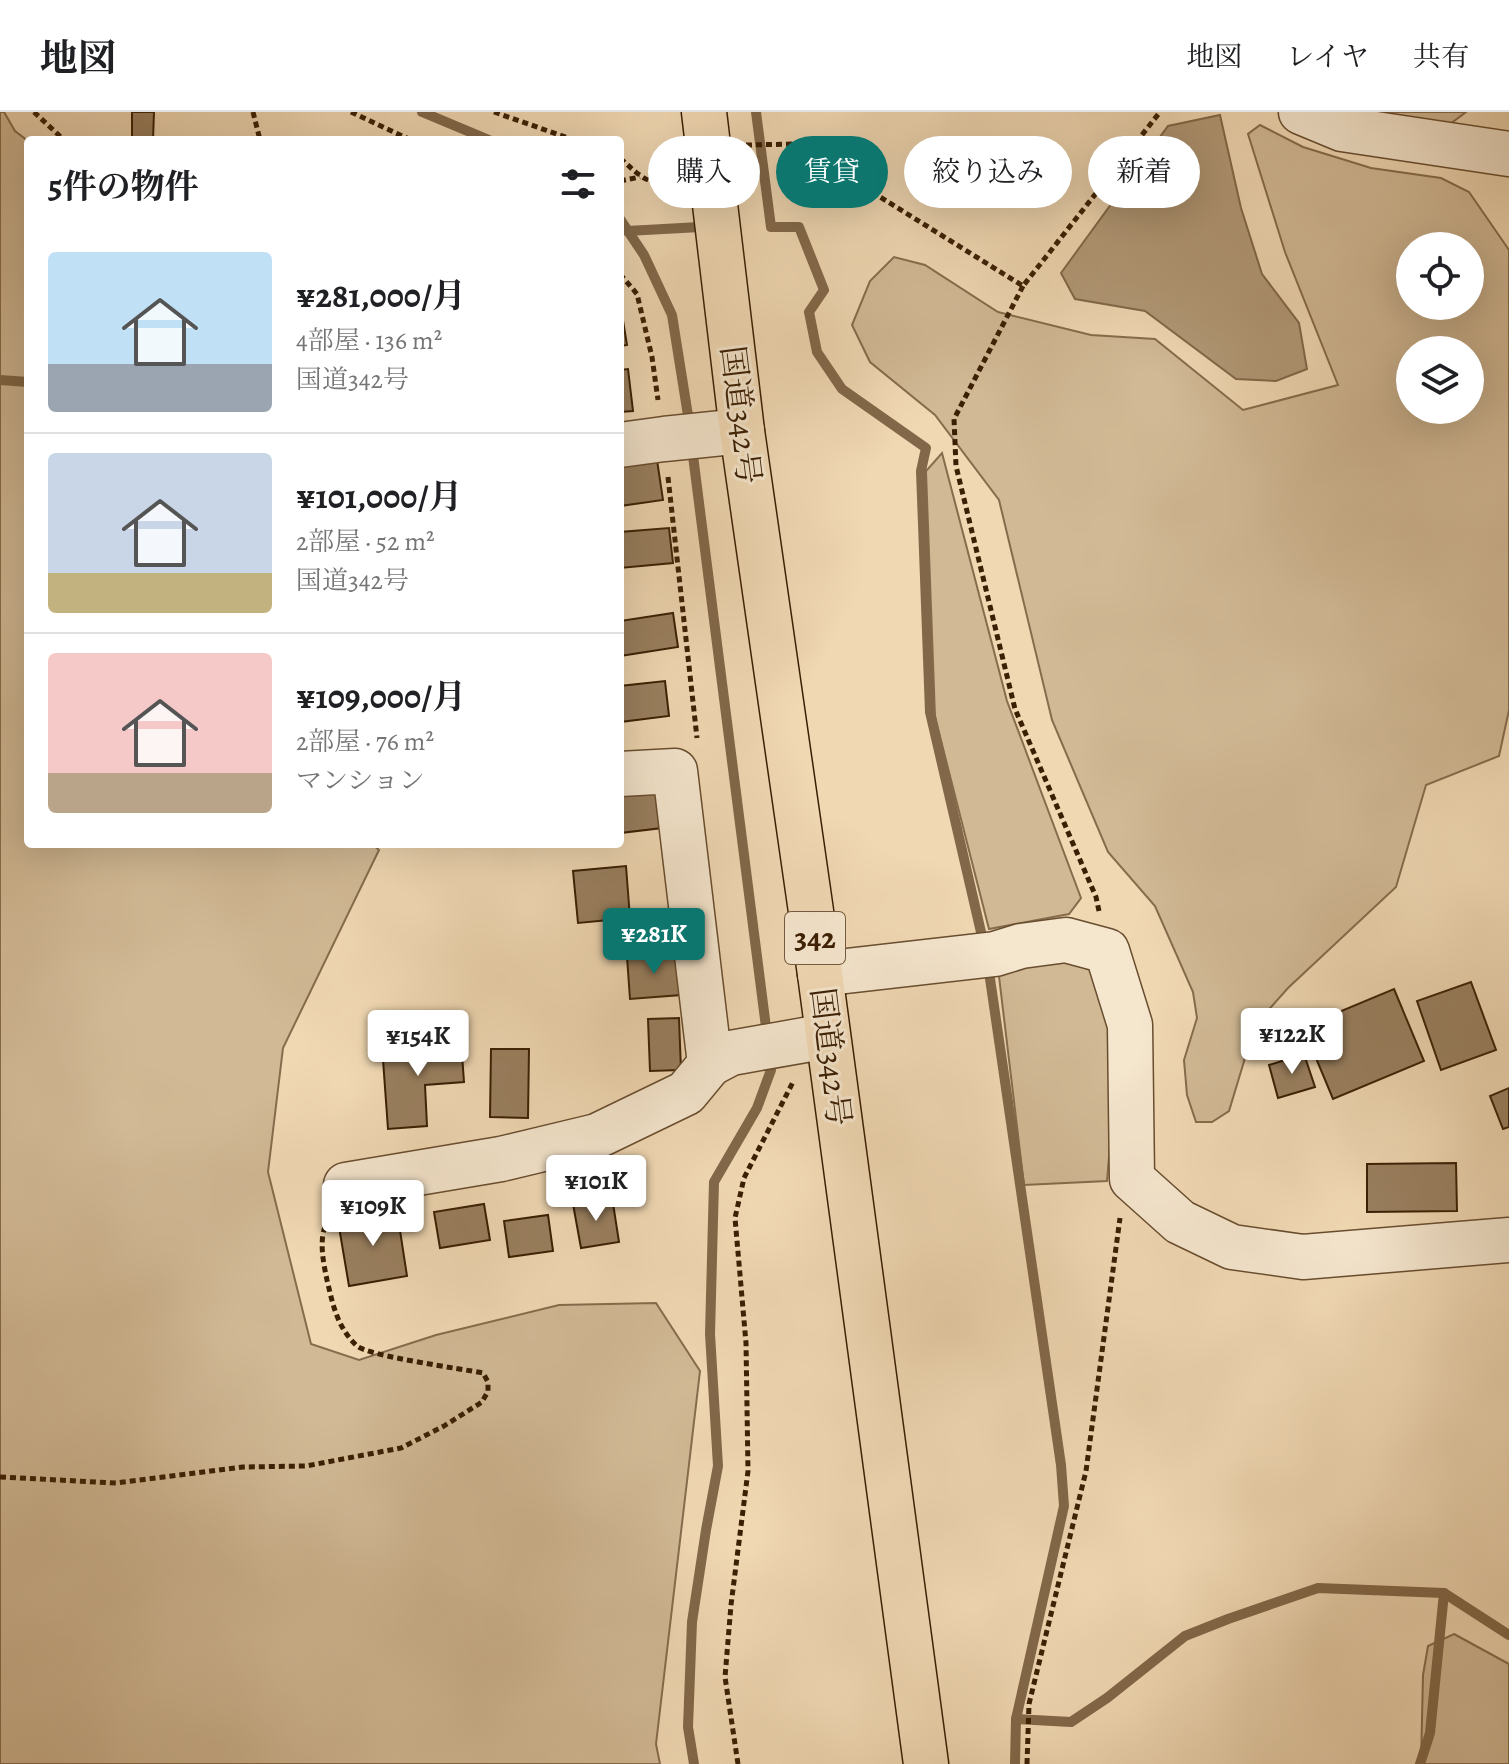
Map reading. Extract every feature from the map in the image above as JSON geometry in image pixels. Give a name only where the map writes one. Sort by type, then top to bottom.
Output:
[{"type":"highway","name":"国道342号","points":[[704,112],[707,136]]},
{"type":"highway","name":"国道342号","points":[[717,208],[742,431],[820,974],[821,1036],[926,1764]]},
{"type":"street","points":[[1301,112],[1342,129],[1509,154]]},
{"type":"street","points":[[624,444],[742,431]]},
{"type":"street","points":[[624,774],[675,771],[710,1064]]},
{"type":"street","points":[[820,974],[995,954],[1021,946],[1066,940],[1107,951],[1130,1025],[1132,1179],[1180,1222],[1232,1247],[1303,1257],[1509,1240]]},
{"type":"street","points":[[346,1185],[501,1159],[597,1136],[686,1093],[710,1064],[731,1053],[821,1036]]},
{"type":"path","points":[[34,112],[60,136]]},
{"type":"path","points":[[253,112],[259,136]]},
{"type":"path","points":[[351,112],[402,136]]},
{"type":"path","points":[[494,112],[563,136]]},
{"type":"path","points":[[1107,951],[1096,897],[1015,709],[956,466],[954,419],[1023,286],[1160,112]]},
{"type":"path","points":[[760,145],[795,144],[1023,286]]},
{"type":"path","points":[[624,162],[648,180]]},
{"type":"path","points":[[624,180],[641,177]]},
{"type":"path","points":[[624,279],[637,294],[652,357],[697,738]]},
{"type":"path","points":[[738,1764],[725,1677],[748,1471],[746,1343],[735,1218],[744,1178],[821,1036]]},
{"type":"path","points":[[1027,1764],[1029,1704],[1086,1471],[1121,1211],[1132,1179]]},
{"type":"path","points":[[0,1477],[116,1483],[243,1467],[306,1466],[401,1448],[482,1402],[488,1391],[488,1382],[483,1373],[359,1349],[337,1320],[322,1258],[325,1225],[346,1185]]},
{"type":"shaded area","points":[[0,112],[4,112],[15,131],[24,138],[24,848],[379,850],[283,1048],[268,1172],[311,1344],[359,1360],[436,1335],[559,1305],[656,1303],[700,1371],[656,1744],[660,1764],[0,1764]]},
{"type":"shaded area","points":[[1347,112],[1466,112],[1441,131]]},
{"type":"shaded area","points":[[1220,115],[1241,208],[1262,274],[1299,323],[1307,369],[1276,381],[1236,379],[1145,311],[1075,299],[1061,273],[1108,208],[1200,208],[1200,136],[1161,136],[1168,126]]},
{"type":"shaded area","points":[[1260,125],[1303,147],[1371,168],[1441,178],[1469,192],[1509,250],[1509,710],[1499,756],[1426,785],[1396,887],[1288,988],[1255,1025],[1229,1111],[1212,1122],[1196,1122],[1187,1095],[1184,1060],[1197,1018],[1193,992],[1155,906],[1108,852],[1052,720],[999,500],[935,415],[870,362],[852,325],[870,281],[894,257],[925,265],[998,312],[1091,335],[1155,339],[1243,410],[1338,385],[1285,252],[1248,134]]},
{"type":"shaded area","points":[[942,453],[1007,701],[1081,898],[1069,914],[989,929],[935,717],[926,471]]},
{"type":"shaded area","points":[[1038,951],[1097,962],[1120,1024],[1107,1181],[1024,1185],[998,968]]},
{"type":"shaded area","points":[[1454,1634],[1509,1664],[1509,1764],[1421,1764],[1423,1675],[1428,1646]]},
{"type":"building","points":[[132,112],[154,112],[153,136],[132,136]]},
{"type":"building","points":[[628,369],[633,411],[624,412],[624,370]]},
{"type":"building","points":[[657,460],[663,500],[624,505],[624,464]]},
{"type":"building","points":[[669,528],[673,563],[624,568],[624,532]]},
{"type":"building","points":[[673,613],[678,647],[624,655],[624,620]]},
{"type":"building","points":[[665,681],[669,716],[624,722],[624,686]]},
{"type":"building","points":[[658,789],[662,828],[624,833],[624,793]]},
{"type":"building","points":[[626,866],[630,918],[578,923],[573,871]]},
{"type":"building","points":[[678,954],[681,995],[630,999],[627,957]]},
{"type":"building","points":[[1471,982],[1496,1050],[1441,1070],[1417,1001]]},
{"type":"building","points":[[1394,989],[1424,1061],[1333,1099],[1303,1027]]},
{"type":"building","points":[[1293,1016],[1296,1044],[1270,1047],[1267,1019]]},
{"type":"building","points":[[679,1018],[681,1070],[650,1071],[648,1019]]},
{"type":"building","points":[[461,1040],[464,1082],[425,1085],[427,1126],[388,1129],[382,1046]]},
{"type":"building","points":[[491,1049],[529,1049],[528,1118],[490,1117]]},
{"type":"building","points":[[1304,1054],[1315,1087],[1278,1098],[1269,1065]]},
{"type":"building","points":[[1509,1088],[1509,1127],[1503,1129],[1490,1096]]},
{"type":"building","points":[[1456,1163],[1457,1211],[1367,1212],[1367,1164]]},
{"type":"building","points":[[612,1197],[619,1242],[581,1248],[573,1204]]},
{"type":"building","points":[[484,1204],[490,1240],[440,1248],[434,1212]]},
{"type":"building","points":[[397,1211],[407,1276],[349,1286],[338,1221]]},
{"type":"building","points":[[548,1215],[553,1251],[509,1257],[504,1221]]},
{"type":"waterway","points":[[422,112],[479,136]]},
{"type":"waterway","points":[[756,112],[771,227],[799,227],[824,290],[809,312],[817,352],[842,389],[926,448],[921,471],[930,712],[984,945]]},
{"type":"waterway","points":[[624,225],[644,255],[672,315],[690,428]]},
{"type":"waterway","points":[[627,231],[700,227]]},
{"type":"waterway","points":[[0,380],[24,382]]},
{"type":"waterway","points":[[692,448],[767,1035]]},
{"type":"waterway","points":[[988,965],[1061,1465],[1064,1506],[1016,1719],[1015,1764]]},
{"type":"waterway","points":[[694,1764],[688,1727],[692,1622],[718,1466],[710,1334],[714,1182],[757,1108],[771,1070],[769,1055]]},
{"type":"waterway","points":[[1016,1719],[1071,1722],[1107,1698],[1185,1636],[1318,1588],[1444,1593],[1509,1635]]},
{"type":"waterway","points":[[1420,1764],[1430,1733],[1444,1593]]}]
